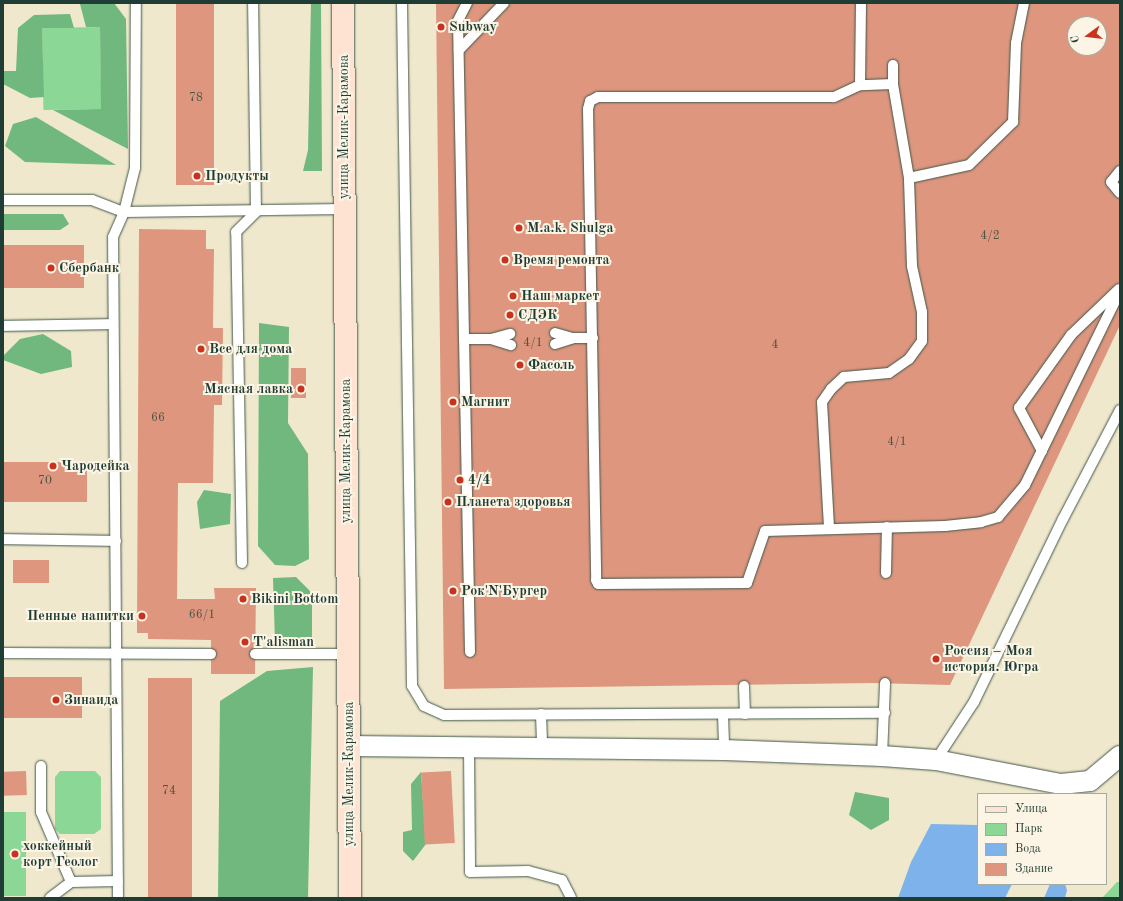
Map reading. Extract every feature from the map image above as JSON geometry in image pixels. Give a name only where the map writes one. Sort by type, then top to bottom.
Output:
[{"type":"main road","name":"улица Мелик-Карамова","points":[[343,3],[350,898]]},
{"type":"street","points":[[349,746],[469,749],[724,750],[882,756],[936,760],[1061,784],[1090,781],[1120,756]]},
{"type":"lane","points":[[118,898],[113,237],[124,212],[135,168],[136,3]]},
{"type":"lane","points":[[242,562],[236,232],[256,212],[253,3]]},
{"type":"lane","points":[[402,3],[412,686],[424,706],[444,715],[723,715],[885,713]]},
{"type":"lane","points":[[468,3],[458,21],[470,652]]},
{"type":"lane","points":[[459,50],[504,3]]},
{"type":"lane","points":[[860,85],[861,3]]},
{"type":"lane","points":[[909,178],[969,165],[1013,122],[1016,43],[1024,3]]},
{"type":"lane","points":[[829,527],[822,402],[831,389],[844,377],[889,373],[909,359],[922,341],[922,312],[912,266],[909,178],[893,84],[893,65]]},
{"type":"lane","points":[[893,84],[860,85],[834,97],[598,97],[590,100],[588,109],[596,580],[598,584],[747,583],[765,531],[829,527],[945,526],[981,522],[998,517],[1025,485],[1120,291]]},
{"type":"lane","points":[[1120,170],[1111,182],[1120,193]]},
{"type":"lane","points":[[3,200],[92,200],[124,212],[344,210]]},
{"type":"lane","points":[[1042,451],[1019,408],[1071,335],[1120,288]]},
{"type":"lane","points":[[3,326],[113,324]]},
{"type":"lane","points":[[555,333],[573,338],[593,338]]},
{"type":"lane","points":[[464,340],[491,339],[510,334]]},
{"type":"lane","points":[[555,344],[573,338]]},
{"type":"lane","points":[[491,339],[511,345]]},
{"type":"lane","points":[[936,760],[974,702],[1063,519],[1120,410]]},
{"type":"lane","points":[[886,573],[887,527]]},
{"type":"lane","points":[[3,539],[116,541]]},
{"type":"lane","points":[[3,653],[211,654]]},
{"type":"lane","points":[[255,654],[348,654]]},
{"type":"lane","points":[[882,756],[885,713],[884,683]]},
{"type":"lane","points":[[744,686],[745,714]]},
{"type":"lane","points":[[541,714],[542,749]]},
{"type":"lane","points":[[723,715],[724,750]]},
{"type":"lane","points":[[469,749],[470,872],[528,871],[562,880],[571,898]]},
{"type":"lane","points":[[41,766],[41,812],[71,882]]},
{"type":"lane","points":[[50,898],[71,882],[118,881]]},
{"type":"green space","points":[[114,3],[126,19],[128,149],[53,110],[101,109],[100,27],[86,27],[80,4]]},
{"type":"green space","points":[[311,3],[321,3],[322,171],[303,171],[308,150]]},
{"type":"green space","points":[[70,14],[74,28],[42,28],[44,97],[30,98],[3,84],[3,71],[16,71],[18,28],[34,15]]},
{"type":"green space","points":[[100,27],[101,109],[43,110],[42,28]]},
{"type":"green space","points":[[36,117],[116,165],[25,162],[5,146],[13,124]]},
{"type":"green space","points":[[3,214],[63,214],[69,224],[60,230],[3,230]]},
{"type":"green space","points":[[259,323],[289,327],[288,423],[308,454],[309,559],[295,566],[275,565],[258,546]]},
{"type":"green space","points":[[43,334],[71,351],[72,367],[41,374],[3,360],[3,356],[20,339]]},
{"type":"green space","points":[[204,490],[231,494],[230,524],[200,529],[197,502]]},
{"type":"green space","points":[[296,577],[312,593],[312,638],[300,645],[275,643],[273,578]]},
{"type":"green space","points":[[313,667],[308,898],[218,898],[220,701],[267,671]]},
{"type":"green space","points":[[60,771],[95,771],[101,777],[101,829],[94,834],[60,834],[55,829],[55,777]]},
{"type":"green space","points":[[421,772],[426,844],[413,861],[403,851],[403,832],[412,830],[411,784]]},
{"type":"green space","points":[[855,792],[889,798],[889,820],[871,830],[849,815]]},
{"type":"green space","name":"хоккейный корт Геолог","points":[[3,812],[26,812],[26,896],[3,896]]},
{"type":"green space","points":[[1117,882],[1120,882],[1120,898],[1102,898]]},
{"type":"water","points":[[931,824],[977,825],[977,885],[1012,885],[1005,898],[898,898],[911,862]]},
{"type":"water","points":[[1050,885],[1065,885],[1067,890],[1065,898],[1044,898]]},
{"type":"building","points":[[176,3],[214,3],[214,185],[176,185]]},
{"type":"building","points":[[436,3],[1120,3],[1120,325],[950,685],[872,683],[444,689]]},
{"type":"building","points":[[139,229],[206,230],[206,249],[214,249],[213,328],[223,328],[222,405],[214,405],[213,483],[178,483],[177,599],[215,599],[214,588],[256,588],[255,674],[211,674],[211,640],[148,639],[148,633],[137,633]]},
{"type":"building","points":[[3,245],[84,245],[84,288],[3,288]]},
{"type":"building","points":[[291,368],[306,368],[306,398],[291,398]]},
{"type":"building","points":[[3,462],[87,462],[87,502],[3,502]]},
{"type":"building","points":[[13,560],[49,560],[49,583],[13,583]]},
{"type":"building","points":[[3,677],[82,677],[82,718],[3,718]]},
{"type":"building","points":[[148,678],[192,678],[192,898],[148,898]]},
{"type":"building","points":[[26,771],[27,795],[4,796],[3,772]]},
{"type":"building","points":[[451,771],[455,843],[425,844],[421,773]]},
{"type":"place","name":"Subway","points":[[441,27]]},
{"type":"place","name":"Продукты","points":[[197,176]]},
{"type":"place","name":"М.a.k. Shulga","points":[[519,228]]},
{"type":"place","name":"Время ремонта","points":[[505,260]]},
{"type":"place","name":"Сбербанк","points":[[51,268]]},
{"type":"place","name":"Наш маркет","points":[[513,296]]},
{"type":"place","name":"СДЭК","points":[[510,315]]},
{"type":"place","name":"Все для дома","points":[[201,349]]},
{"type":"place","name":"Фасоль","points":[[520,365]]},
{"type":"place","name":"Мясная лавка","points":[[301,389]]},
{"type":"place","name":"Магнит","points":[[453,402]]},
{"type":"place","name":"Чародейка","points":[[53,466]]},
{"type":"place","name":"4/4","points":[[460,480]]},
{"type":"place","name":"Планета здоровья","points":[[448,502]]},
{"type":"place","name":"Рок'N'Бургер","points":[[453,591]]},
{"type":"place","name":"Bikini Bottom","points":[[243,599]]},
{"type":"place","name":"Пенные напитки","points":[[142,616]]},
{"type":"place","name":"T'alisman","points":[[245,642]]},
{"type":"place","name":"Россия – Моя история. Югра","points":[[936,659]]},
{"type":"place","name":"Зинаида","points":[[56,700]]},
{"type":"place","name":"хоккейный корт Геолог","points":[[15,854]]}]
